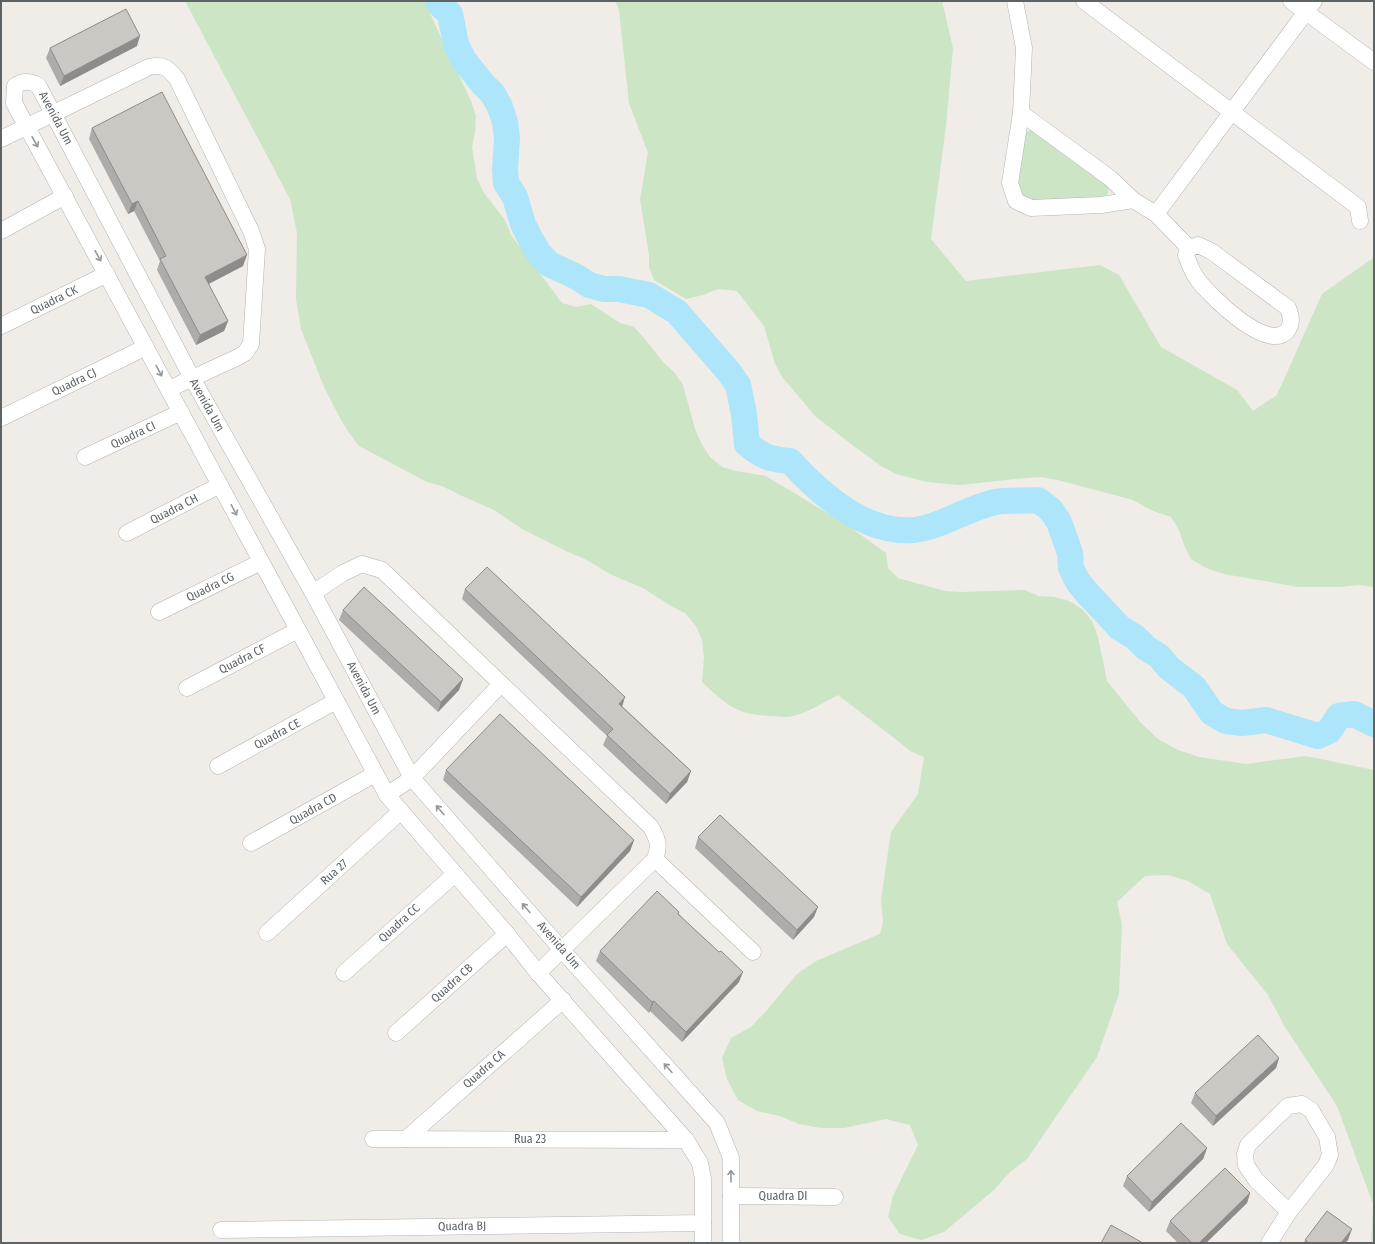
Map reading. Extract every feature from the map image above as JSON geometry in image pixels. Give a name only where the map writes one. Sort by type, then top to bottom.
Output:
[{"type":"street","points":[[1015,1],[1024,48],[1021,113],[1010,183],[1016,202],[1031,208],[1101,206],[1133,200]]},
{"type":"street","points":[[1084,1],[1358,207],[1360,221]]},
{"type":"street","points":[[1291,1],[1310,7],[1374,62]]},
{"type":"street","points":[[1156,214],[1310,7]]},
{"type":"street","points":[[1,139],[149,67],[158,65],[168,69],[177,79],[251,231],[257,249],[250,344],[245,353],[169,389]]},
{"type":"street","name":"Avenida Um","points":[[703,1243],[703,1179],[700,1163],[686,1140],[538,973],[507,934],[401,811],[388,795],[375,774],[26,126],[14,102],[15,86],[20,83],[30,81],[38,85],[54,113],[192,378],[313,593],[412,778],[562,950],[717,1123],[731,1158],[731,1243]]},
{"type":"street","points":[[1021,113],[1110,178],[1133,200],[1156,214],[1189,248]]},
{"type":"street","points":[[1,230],[65,196]]},
{"type":"street","points":[[1198,246],[1211,251],[1288,308],[1292,317],[1290,326],[1285,332],[1275,336],[1266,335],[1255,330],[1230,313],[1210,294],[1190,267],[1186,255],[1189,248],[1198,246]]},
{"type":"street","name":"Quadra CK","points":[[1,326],[107,274]]},
{"type":"street","name":"Quadra CJ","points":[[1,418],[146,347]]},
{"type":"street","name":"Quadra CI","points":[[85,457],[181,412]]},
{"type":"street","name":"Quadra CH","points":[[127,532],[220,486]]},
{"type":"street","name":"Quadra CG","points":[[159,612],[262,562]]},
{"type":"street","points":[[313,593],[342,573],[362,564],[382,570],[652,827],[658,839],[659,848],[655,859],[538,973]]},
{"type":"street","name":"Quadra CF","points":[[186,688],[298,630]]},
{"type":"street","points":[[388,795],[412,778],[501,684]]},
{"type":"street","name":"Quadra CE","points":[[218,766],[336,702]]},
{"type":"street","name":"Quadra CD","points":[[251,843],[375,774]]},
{"type":"street","name":"Rua 27","points":[[267,933],[401,811]]},
{"type":"street","points":[[655,859],[753,952]]},
{"type":"street","name":"Quadra CC","points":[[344,973],[455,874]]},
{"type":"street","name":"Quadra CB","points":[[396,1033],[507,934]]},
{"type":"street","name":"Quadra CA","points":[[406,1139],[563,1000]]},
{"type":"street","points":[[1269,1243],[1289,1212],[1326,1165],[1330,1156],[1327,1137],[1311,1110],[1302,1104],[1288,1106],[1248,1145],[1245,1154],[1246,1165],[1256,1180],[1289,1212]]},
{"type":"street","name":"Rua 23","points":[[374,1138],[686,1140]]},
{"type":"street","name":"Quadra DI","points":[[731,1196],[835,1197]]},
{"type":"street","name":"Quadra BJ","points":[[221,1230],[703,1222]]},
{"type":"green space","points":[[185,1],[424,1],[471,101],[476,116],[472,147],[477,179],[484,193],[505,220],[511,235],[562,303],[576,307],[591,304],[620,323],[634,327],[664,363],[675,373],[683,385],[695,429],[701,443],[710,457],[722,467],[766,476],[847,525],[886,553],[888,568],[898,578],[945,591],[961,592],[1024,590],[1039,596],[1055,597],[1069,601],[1082,609],[1092,621],[1098,637],[1107,681],[1141,723],[1158,739],[1178,750],[1199,757],[1246,764],[1306,756],[1374,770],[1374,1243],[1371,1243],[1373,1204],[1337,1106],[1285,1027],[1268,995],[1227,944],[1210,894],[1188,881],[1168,875],[1145,876],[1117,902],[1122,925],[1119,994],[1097,1057],[1027,1159],[1010,1172],[994,1190],[944,1232],[921,1240],[900,1234],[888,1217],[893,1196],[918,1145],[910,1125],[886,1119],[844,1128],[821,1128],[799,1124],[780,1116],[757,1111],[738,1100],[727,1079],[722,1058],[731,1038],[751,1027],[797,974],[816,961],[880,934],[883,922],[881,900],[891,832],[918,794],[924,757],[910,751],[838,695],[811,709],[791,717],[749,714],[733,707],[718,697],[702,682],[704,657],[702,640],[696,626],[685,613],[643,588],[612,575],[583,558],[522,529],[494,510],[442,486],[427,482],[359,446],[340,418],[324,387],[301,329],[296,299],[297,233],[290,199]]},
{"type":"green space","points":[[615,1],[942,1],[953,48],[946,126],[931,239],[966,281],[1100,265],[1119,275],[1161,347],[1237,390],[1253,411],[1277,395],[1322,294],[1374,256],[1374,587],[1359,585],[1339,587],[1299,587],[1224,574],[1206,568],[1191,559],[1179,530],[1171,517],[1153,511],[1133,500],[1058,480],[1041,477],[959,485],[927,482],[896,474],[881,466],[855,447],[815,416],[783,378],[775,364],[764,326],[737,291],[718,289],[703,295],[686,299],[654,280],[649,267],[649,255],[640,199],[648,153],[629,103],[619,10]]},
{"type":"green space","points":[[1030,130],[1037,130],[1108,185],[1108,192],[1104,199],[1025,200],[1016,185],[1024,134]]},
{"type":"building","points":[[126,9],[140,36],[64,76],[50,48]]},
{"type":"building","points":[[162,92],[247,255],[205,277],[228,321],[200,335],[160,259],[166,256],[138,201],[132,204],[92,128]]},
{"type":"building","points":[[487,567],[625,697],[619,704],[691,771],[670,794],[607,735],[613,729],[465,589]]},
{"type":"building","points":[[364,587],[463,679],[441,702],[343,610]]},
{"type":"building","points":[[500,714],[634,840],[581,897],[446,770]]},
{"type":"building","points":[[720,815],[818,907],[797,930],[698,837]]},
{"type":"building","points":[[657,891],[679,912],[678,914],[743,972],[686,1032],[654,1001],[652,1002],[600,951]]},
{"type":"building","points":[[1258,1035],[1279,1058],[1216,1116],[1195,1093]]},
{"type":"building","points":[[1181,1123],[1207,1148],[1152,1202],[1127,1176]]},
{"type":"building","points":[[1225,1168],[1250,1193],[1199,1243],[1192,1243],[1170,1221]]},
{"type":"building","points":[[1327,1211],[1352,1229],[1341,1243],[1309,1243],[1305,1240]]},
{"type":"building","points":[[1111,1225],[1143,1243],[1101,1243]]},
{"type":"waterway","points":[[438,1],[439,4],[450,14],[456,44],[463,59],[493,94],[500,107],[505,122],[507,138],[505,169],[506,183],[515,197],[523,224],[538,252],[549,264],[577,277],[589,285],[604,289],[619,289],[649,295],[677,312],[729,372],[738,385],[744,414],[747,444],[752,448],[767,457],[777,460],[790,461],[817,488],[833,501],[868,522],[886,528],[906,530],[925,528],[987,504],[1006,501],[1038,500],[1051,510],[1059,522],[1070,553],[1071,568],[1078,582],[1120,628],[1135,637],[1146,648],[1159,656],[1169,668],[1194,687],[1212,713],[1226,721],[1242,723],[1266,720],[1318,736],[1329,731],[1339,716],[1354,714],[1374,724]]}]
